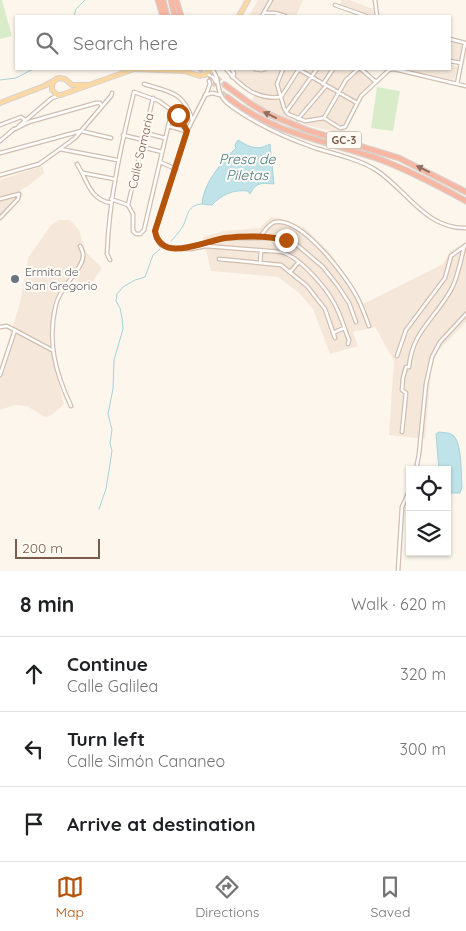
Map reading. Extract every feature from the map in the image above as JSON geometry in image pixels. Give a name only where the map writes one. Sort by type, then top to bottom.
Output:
[{"type":"highway","points":[[158,0],[163,15]]},
{"type":"highway","points":[[163,0],[167,15]]},
{"type":"highway","points":[[171,0],[175,15]]},
{"type":"highway","points":[[176,0],[181,15]]},
{"type":"highway","name":"GC-3","points":[[225,85],[251,104],[277,118],[399,158],[466,192]]},
{"type":"highway","name":"GC-3","points":[[227,97],[253,114],[284,130],[398,166],[466,201]]},
{"type":"main road","points":[[240,15],[248,0]]},
{"type":"main road","points":[[44,86],[59,95],[134,70],[186,71],[200,76],[211,70]]},
{"type":"main road","points":[[0,103],[44,86],[56,79],[65,79],[68,83],[81,86],[90,85]]},
{"type":"main road","points":[[52,90],[52,84],[56,79]]},
{"type":"main road","points":[[65,94],[69,88],[68,83]]},
{"type":"street","points":[[263,15],[271,0]]},
{"type":"street","points":[[375,0],[377,15]]},
{"type":"street","points":[[335,5],[363,15]]},
{"type":"street","points":[[263,15],[275,13],[282,15]]},
{"type":"street","points":[[451,39],[465,42],[457,84]]},
{"type":"street","points":[[451,61],[460,63]]},
{"type":"street","points":[[212,70],[221,95]]},
{"type":"street","points":[[227,70],[239,84],[254,93],[266,98],[281,97]]},
{"type":"street","points":[[232,70],[234,74],[232,77]]},
{"type":"street","points":[[283,70],[277,82],[288,114],[305,121],[324,118],[343,128],[361,96],[389,70]]},
{"type":"street","points":[[281,97],[298,70]]},
{"type":"street","points":[[300,70],[357,103]]},
{"type":"street","points":[[286,112],[315,70]]},
{"type":"street","points":[[298,118],[324,85],[332,70]]},
{"type":"street","points":[[324,118],[348,78],[358,70]]},
{"type":"street","points":[[360,70],[376,82]]},
{"type":"street","points":[[398,70],[466,86]]},
{"type":"street","points":[[206,74],[209,86],[187,131],[155,231],[156,238],[161,245],[168,248],[184,248],[224,238],[278,238],[296,244],[323,267],[338,286],[349,303],[356,322]]},
{"type":"street","points":[[206,74],[213,77],[217,83]]},
{"type":"street","points":[[200,76],[209,81]]},
{"type":"street","points":[[144,84],[172,91],[186,103],[192,121]]},
{"type":"street","points":[[47,102],[52,90]]},
{"type":"street","points":[[110,260],[107,254],[114,179],[134,92],[153,98],[172,110],[178,115],[187,131]]},
{"type":"street","points":[[0,175],[39,164],[72,141],[112,93]]},
{"type":"street","points":[[205,95],[212,93],[221,95],[240,112],[273,131],[307,145],[367,164],[385,176],[429,217],[448,225],[466,228]]},
{"type":"street","points":[[0,141],[47,102],[59,95]]},
{"type":"street","name":"Calle Samaria","points":[[128,205],[153,98]]},
{"type":"street","points":[[13,130],[24,124],[96,103],[100,103],[102,106]]},
{"type":"street","points":[[112,199],[128,205],[133,214],[133,231],[136,234],[140,234],[144,230],[172,110]]},
{"type":"street","points":[[36,111],[34,116],[40,119]]},
{"type":"street","points":[[0,125],[21,117],[25,120]]},
{"type":"street","points":[[168,126],[187,131]]},
{"type":"street","points":[[0,153],[81,132],[111,138]]},
{"type":"street","points":[[145,133],[165,138]]},
{"type":"street","points":[[123,135],[143,140]]},
{"type":"street","points":[[66,136],[71,136],[72,141]]},
{"type":"street","points":[[142,146],[162,152]]},
{"type":"street","points":[[60,149],[117,160]]},
{"type":"street","points":[[160,162],[176,169]]},
{"type":"street","points":[[77,164],[94,196],[101,201],[111,204]]},
{"type":"street","points":[[83,173],[114,179]]},
{"type":"street","points":[[0,199],[19,194],[18,199],[0,218]]},
{"type":"street","points":[[259,238],[272,222],[277,221],[300,230],[329,257],[357,296],[369,326]]},
{"type":"street","points":[[71,406],[56,370],[52,350],[56,304],[63,288],[82,262],[83,252],[80,246]]},
{"type":"street","points":[[184,248],[192,250],[206,246],[289,254],[315,278],[333,301],[349,340],[348,344]]},
{"type":"street","points":[[397,356],[406,330],[445,278],[451,256],[465,246]]},
{"type":"street","points":[[402,432],[406,393],[402,390],[403,378],[406,367],[409,367],[414,343],[453,287],[465,246]]},
{"type":"street","points":[[260,262],[261,251]]},
{"type":"street","points":[[219,259],[281,264],[307,286],[325,309],[335,338]]},
{"type":"street","points":[[290,271],[298,263]]},
{"type":"street","points":[[417,466],[426,384],[432,357],[440,342],[466,314]]},
{"type":"street","points":[[0,327],[7,326],[52,350]]},
{"type":"street","points":[[333,333],[344,328]]},
{"type":"street","points":[[0,376],[15,330]]},
{"type":"street","points":[[398,571],[402,507],[406,498]]},
{"type":"shaded area","points":[[258,0],[303,0],[296,15],[250,15]]},
{"type":"shaded area","points":[[341,0],[349,0],[373,9],[374,15],[366,15],[340,6]]},
{"type":"shaded area","points":[[451,42],[463,46],[460,61],[451,60]]},
{"type":"shaded area","points":[[451,64],[458,67],[454,80],[407,70],[451,70]]},
{"type":"shaded area","points":[[230,70],[362,70],[377,84],[361,98],[343,133],[313,127],[276,114],[252,101],[255,92],[239,82]]},
{"type":"shaded area","points":[[42,166],[44,173],[20,190],[23,195],[0,221],[0,180]]},
{"type":"shaded area","points":[[271,217],[305,228],[331,254],[363,304],[443,264],[450,252],[466,242],[466,322],[437,352],[431,369],[425,439],[389,435],[394,361],[375,327],[353,332],[358,346],[330,354],[313,309],[298,292],[278,277],[211,271],[203,237],[224,231],[260,228]]},
{"type":"shaded area","points":[[59,220],[70,220],[79,230],[86,252],[102,268],[86,290],[70,275],[53,302],[49,345],[64,404],[52,415],[45,417],[27,406],[15,405],[0,410],[0,367],[20,303],[28,258],[52,224]]},
{"type":"green space","points":[[0,0],[2,0],[12,36],[0,39]]},
{"type":"green space","points":[[377,87],[400,91],[393,131],[371,128]]},
{"type":"water","name":"Presa de Piletas","points":[[238,140],[246,145],[257,148],[270,144],[274,184],[259,184],[254,187],[250,194],[248,191],[233,192],[219,198],[212,205],[202,204],[206,188],[219,167],[236,148],[235,145]]},
{"type":"water","points":[[439,432],[451,434],[457,440],[461,468],[462,487],[460,493],[451,493],[451,466],[439,466],[436,434]]},
{"type":"waterway","points":[[74,15],[76,9],[85,0]]},
{"type":"waterway","points":[[0,80],[16,78],[31,70]]},
{"type":"waterway","points":[[171,241],[183,226],[191,208],[202,204]]},
{"type":"waterway","points":[[99,509],[106,489],[112,451],[110,443],[112,430],[108,414],[113,389],[114,360],[123,329],[120,308],[116,301],[117,294],[123,287],[145,277],[153,255],[160,249]]},
{"type":"tunnel","points":[[200,70],[227,97]]},
{"type":"tunnel","points":[[209,70],[225,85]]},
{"type":"place","name":"Ermita de San Gregorio","points":[[15,279]]},
{"type":"route","points":[[178,115],[187,131],[180,158],[155,231],[156,238],[161,245],[168,248],[184,248],[224,238],[278,238],[286,240]]}]
